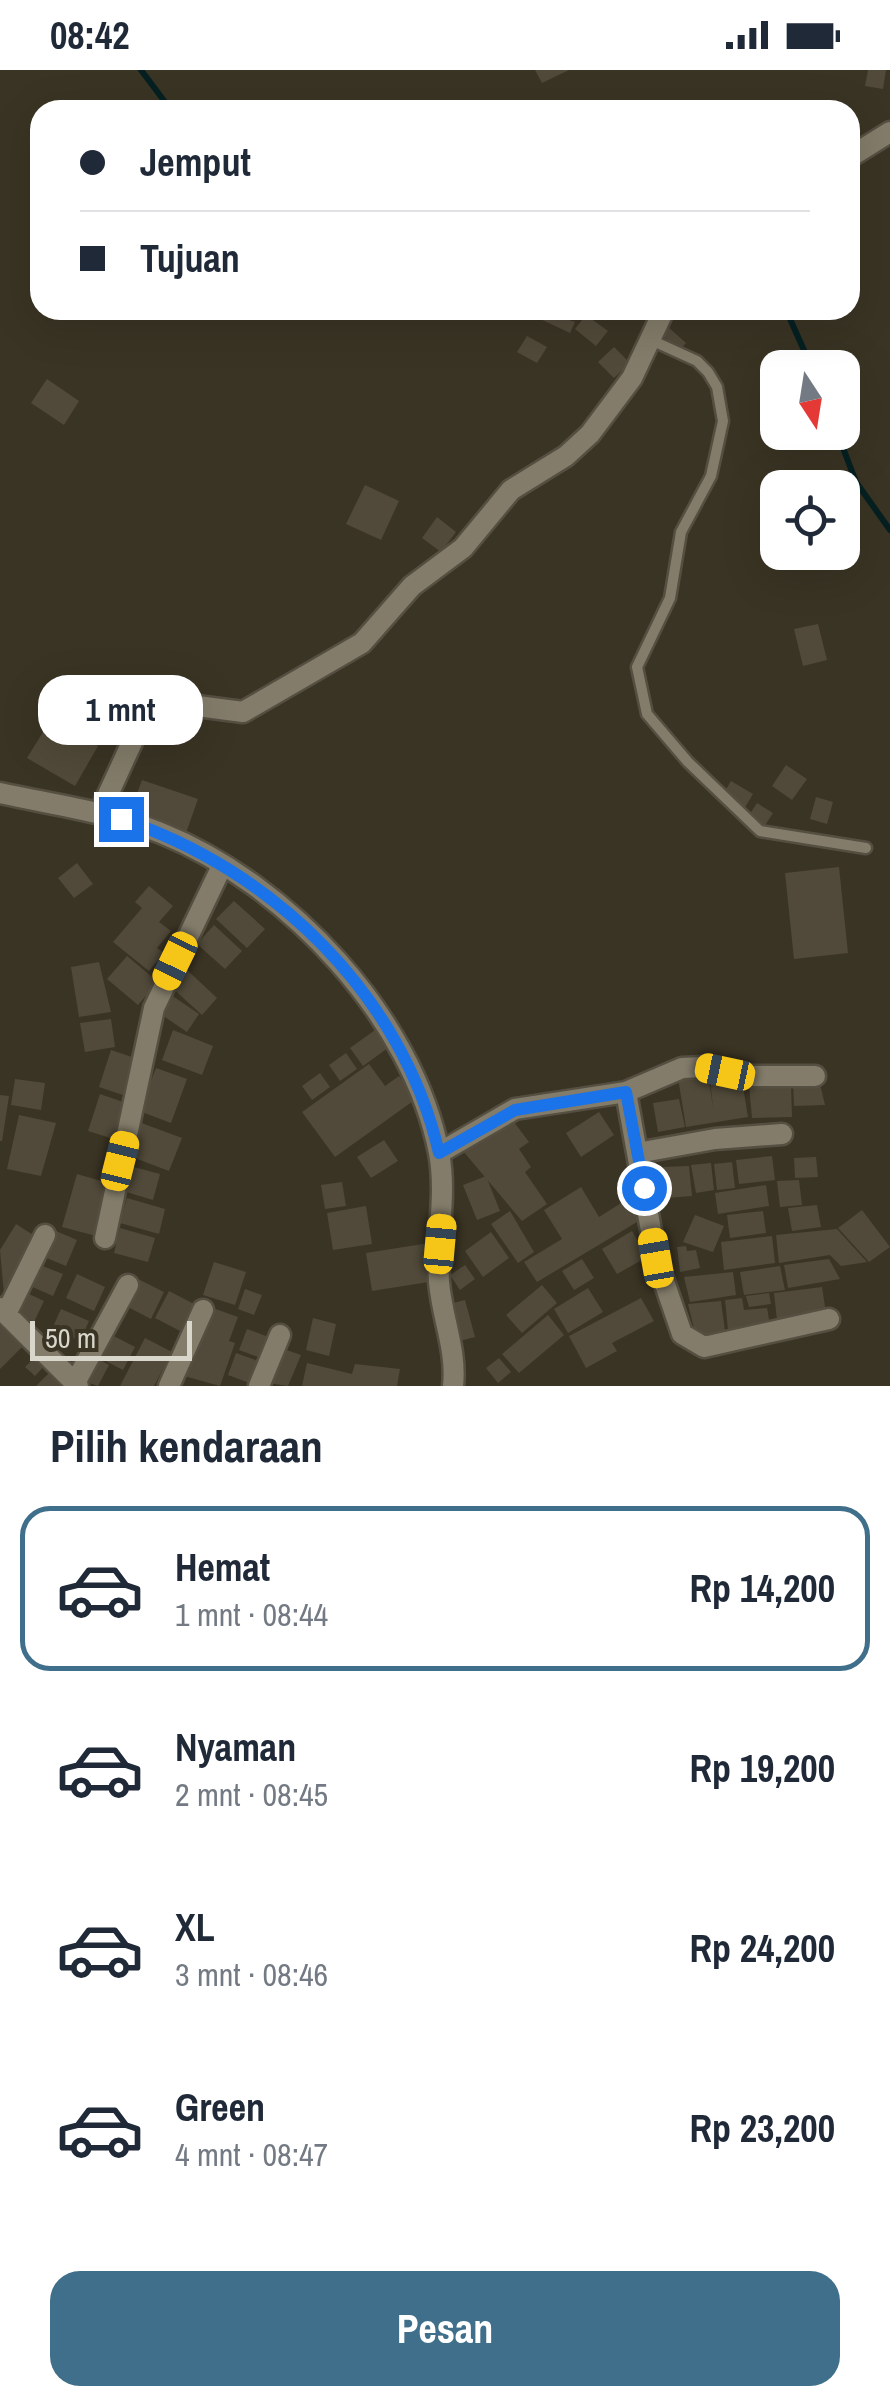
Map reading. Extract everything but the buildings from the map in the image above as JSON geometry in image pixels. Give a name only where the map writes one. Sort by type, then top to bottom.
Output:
[{"type":"street","points":[[860,150],[890,132]]},
{"type":"street","points":[[100,812],[150,710],[167,704],[243,712],[348,653],[371,634],[412,586],[462,548],[511,490],[590,434],[632,378],[659,320]]},
{"type":"street","points":[[0,794],[100,812],[182,842],[222,866],[309,933],[380,1011],[412,1072],[439,1153],[443,1203],[440,1282],[455,1360],[452,1386]]},
{"type":"street","points":[[105,1238],[154,1008],[222,866]]},
{"type":"street","points":[[439,1153],[515,1110],[626,1092],[671,1072],[696,1067],[746,1076],[815,1076]]},
{"type":"street","points":[[626,1092],[656,1258],[672,1312],[688,1340],[711,1346],[829,1320]]},
{"type":"street","points":[[637,1153],[714,1139],[782,1134]]},
{"type":"street","points":[[45,1235],[3,1312],[77,1384],[128,1285]]},
{"type":"street","points":[[169,1386],[202,1310]]},
{"type":"street","points":[[259,1386],[280,1336]]},
{"type":"lane","points":[[650,340],[697,362],[708,372],[717,386],[723,421],[711,476],[681,532],[670,598],[636,667],[647,714],[688,762],[760,830],[866,848]]},
{"type":"waterway","points":[[141,70],[164,100]]},
{"type":"waterway","points":[[790,320],[804,350]]},
{"type":"waterway","points":[[844,450],[856,482],[890,530]]},
{"type":"route","points":[[121,819],[182,842],[222,866],[309,933],[354,980],[403,1049],[439,1153],[515,1110],[626,1092],[644,1188]]}]
